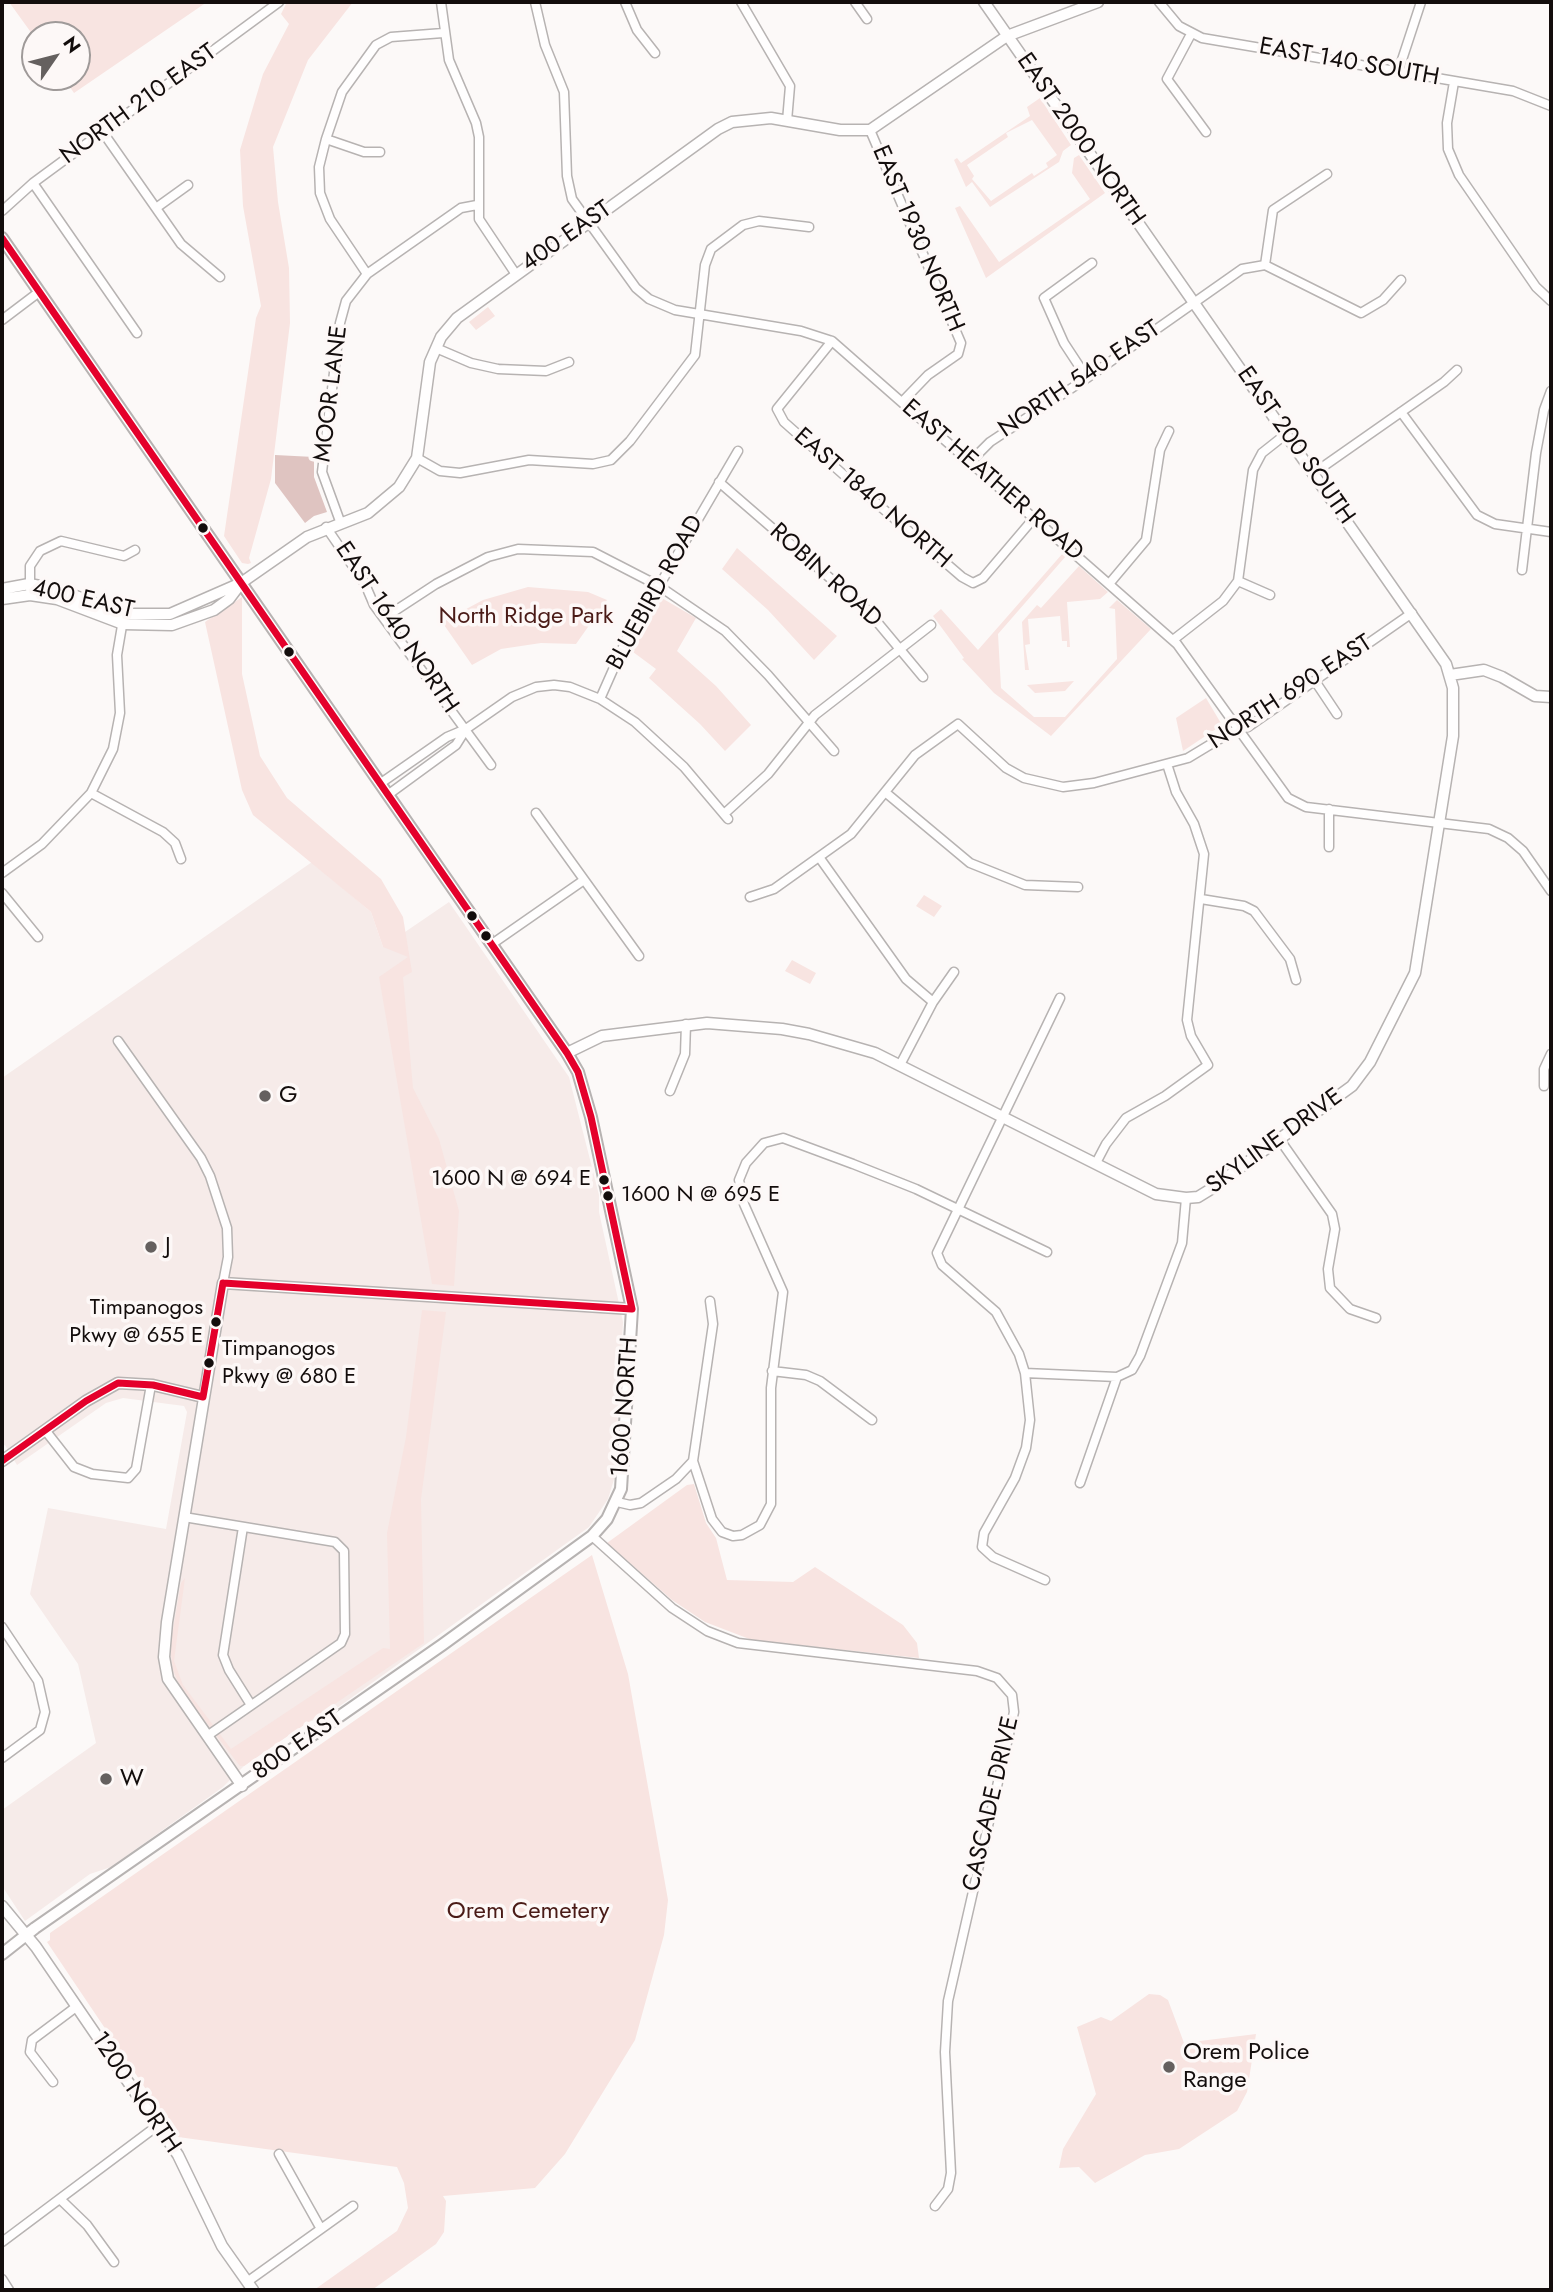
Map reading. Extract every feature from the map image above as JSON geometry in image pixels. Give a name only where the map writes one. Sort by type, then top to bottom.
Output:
[{"type":"main road","name":"1600 NORTH","points":[[2,238],[389,794],[578,1072],[591,1117],[632,1309],[623,1475],[617,1502],[592,1536]]},
{"type":"main road","name":"800 EAST","points":[[2,1954],[25,1935],[242,1786],[592,1536]]},
{"type":"street","name":"NORTH 210 EAST","points":[[2,211],[33,183],[279,2]]},
{"type":"street","points":[[441,2],[443,33],[449,60],[476,123],[479,137],[479,219],[516,273]]},
{"type":"street","name":"EAST HEATHER ROAD","points":[[534,2],[545,45],[564,92],[568,187],[572,199],[629,280],[649,299],[666,307],[811,333],[832,341],[1173,640],[1288,798],[1306,807],[1489,829],[1508,838],[1526,854],[1551,891]]},
{"type":"street","points":[[625,2],[637,30],[655,54]]},
{"type":"street","points":[[855,2],[867,19]]},
{"type":"street","name":"EAST 2000 NORTH","points":[[984,2],[1177,279]]},
{"type":"street","points":[[870,130],[1007,36],[1098,2]]},
{"type":"street","points":[[1159,2],[1179,26],[1191,34],[1167,79],[1206,132]]},
{"type":"street","points":[[1398,72],[1421,2]]},
{"type":"street","points":[[746,3],[790,86],[788,121]]},
{"type":"street","points":[[367,274],[330,219],[320,193],[319,167],[326,139],[342,92],[376,45],[391,37],[443,33]]},
{"type":"street","name":"EAST 140 SOUTH","points":[[1191,34],[1513,91],[1551,106]]},
{"type":"street","points":[[1454,82],[1448,149],[1459,175],[1535,288],[1551,301]]},
{"type":"street","name":"400 EAST","points":[[2,589],[57,589],[123,619],[170,614],[241,583],[326,527],[368,513],[391,496],[418,458],[430,362],[436,348],[448,328],[465,310],[516,273],[718,129],[732,122],[771,118],[840,130],[870,130]]},
{"type":"street","name":"EAST 1930 NORTH","points":[[870,130],[960,337],[961,349],[928,375],[902,402]]},
{"type":"street","points":[[102,131],[181,244],[220,276]]},
{"type":"street","points":[[326,139],[363,152],[380,152]]},
{"type":"street","points":[[1327,174],[1273,210],[1265,265],[1361,313],[1383,300],[1401,280]]},
{"type":"street","points":[[33,183],[137,333]]},
{"type":"street","points":[[156,208],[188,185]]},
{"type":"street","name":"MOOR LANE","points":[[341,524],[324,485],[322,463],[342,311],[351,292],[367,274],[461,208],[477,205]]},
{"type":"street","points":[[418,458],[440,471],[460,473],[529,460],[593,464],[611,460],[630,441],[695,355],[705,265],[711,249],[743,226],[759,221],[809,227]]},
{"type":"street","points":[[1087,378],[1063,343],[1044,298],[1092,263]]},
{"type":"street","name":"NORTH 540 EAST","points":[[970,462],[990,442],[1087,378],[1242,269],[1265,265]]},
{"type":"street","name":"EAST 200 SOUTH","points":[[1177,279],[1412,613]]},
{"type":"street","points":[[2,320],[39,292]]},
{"type":"street","name":"EAST 1840 NORTH","points":[[832,341],[777,409],[784,422],[800,437],[967,581],[973,583],[983,578],[1034,518]]},
{"type":"street","points":[[436,348],[483,367],[498,369],[546,371],[569,362]]},
{"type":"street","points":[[1314,473],[1457,370]]},
{"type":"street","points":[[1522,570],[1540,432],[1551,391]]},
{"type":"street","points":[[1401,412],[1477,515],[1495,524],[1551,532]]},
{"type":"street","points":[[1109,584],[1146,540],[1160,450],[1169,431]]},
{"type":"street","points":[[1173,640],[1223,601],[1238,581],[1253,470],[1262,453],[1286,434]]},
{"type":"street","name":"BLUEBIRD ROAD","points":[[600,699],[635,620],[659,586],[738,452]]},
{"type":"street","name":"ROBIN ROAD","points":[[719,482],[868,611],[923,677]]},
{"type":"street","name":"EAST 1640 NORTH","points":[[326,527],[365,584],[384,618],[491,765]]},
{"type":"street","points":[[30,590],[30,566],[40,551],[61,541],[124,556],[135,550]]},
{"type":"street","points":[[384,618],[471,565],[519,549],[593,552],[659,586],[725,631],[768,675],[834,751]]},
{"type":"street","points":[[1238,581],[1270,595]]},
{"type":"street","name":"400 EAST","points":[[2,599],[30,590]]},
{"type":"street","name":"SKYLINE DRIVE","points":[[567,1053],[602,1036],[686,1024],[729,1023],[782,1029],[850,1045],[900,1065],[1156,1194],[1198,1197],[1352,1086],[1370,1062],[1415,973],[1441,822],[1454,718],[1450,675],[1412,613]]},
{"type":"street","name":"NORTH 690 EAST","points":[[885,792],[915,755],[958,724],[1006,768],[1042,784],[1080,786],[1167,764],[1196,754],[1248,727],[1412,613]]},
{"type":"street","points":[[2,873],[42,844],[91,793],[113,749],[118,730],[117,654],[123,619]]},
{"type":"street","points":[[381,783],[447,737],[466,729],[512,697],[536,687],[570,687],[617,709],[661,745],[726,816],[768,774],[808,722],[931,625]]},
{"type":"street","points":[[1450,675],[1484,670],[1535,696],[1551,697]]},
{"type":"street","points":[[1315,681],[1337,714]]},
{"type":"street","points":[[389,794],[456,745],[466,729]]},
{"type":"street","points":[[1097,1163],[1106,1143],[1126,1118],[1174,1090],[1208,1065],[1191,1036],[1187,1020],[1205,854],[1176,792],[1167,764]]},
{"type":"street","points":[[750,897],[774,889],[858,828],[885,792],[970,863],[1025,884],[1078,887]]},
{"type":"street","points":[[91,793],[163,832],[175,843],[181,859]]},
{"type":"street","points":[[1329,809],[1329,847]]},
{"type":"street","points":[[536,813],[639,956]]},
{"type":"street","points":[[818,857],[906,979],[933,1002]]},
{"type":"street","points":[[492,944],[584,880]]},
{"type":"street","points":[[2,893],[38,937]]},
{"type":"street","points":[[1200,899],[1244,906],[1254,911],[1290,959],[1296,980]]},
{"type":"street","points":[[900,1065],[933,1002],[954,972]]},
{"type":"street","points":[[1045,1580],[993,1558],[985,1552],[981,1542],[1016,1478],[1024,1455],[1030,1420],[1025,1373],[1019,1354],[996,1312],[939,1261],[938,1248],[1060,998]]},
{"type":"street","points":[[670,1091],[685,1054],[686,1024]]},
{"type":"street","points":[[118,1041],[201,1158],[210,1176],[227,1228],[228,1257],[203,1397],[167,1622],[164,1657],[168,1679],[242,1786]]},
{"type":"street","points":[[1544,1086],[1544,1069],[1551,1055]]},
{"type":"street","points":[[710,1301],[713,1324],[693,1461],[712,1519],[722,1532],[733,1536],[742,1535],[760,1525],[771,1504],[772,1371],[783,1292],[739,1189],[740,1173],[759,1147],[775,1139],[792,1140],[959,1209],[1047,1251]]},
{"type":"street","points":[[1280,1140],[1332,1214],[1335,1229],[1328,1269],[1330,1288],[1350,1309],[1376,1318]]},
{"type":"street","points":[[1025,1373],[1118,1377],[1132,1370],[1140,1356],[1182,1243],[1186,1198]]},
{"type":"street","points":[[223,1283],[632,1309]]},
{"type":"street","points":[[772,1371],[806,1375],[820,1381],[872,1420]]},
{"type":"street","points":[[1080,1483],[1118,1377]]},
{"type":"street","points":[[2,1461],[86,1401],[118,1383],[151,1385],[203,1397]]},
{"type":"street","points":[[45,1430],[74,1468],[92,1474],[128,1478],[136,1469],[151,1385]]},
{"type":"street","points":[[617,1502],[630,1505],[641,1503],[676,1479],[693,1461]]},
{"type":"street","points":[[184,1517],[335,1542],[344,1551],[345,1634],[341,1643],[207,1736]]},
{"type":"street","points":[[243,1527],[223,1654],[229,1670],[251,1705]]},
{"type":"street","name":"CASCADE DRIVE","points":[[592,1536],[672,1608],[708,1631],[738,1643],[977,1671],[997,1678],[1012,1695],[1014,1712],[951,1979],[945,2052],[951,2173],[948,2189],[935,2206]]},
{"type":"street","points":[[2,1627],[38,1681],[45,1720],[37,1733],[2,1758]]},
{"type":"street","name":"1200 NORTH","points":[[2,1906],[158,2126],[187,2171],[222,2246],[250,2286]]},
{"type":"street","points":[[53,2082],[30,2053],[34,2036],[76,2007]]},
{"type":"street","points":[[2,2242],[158,2126]]},
{"type":"street","points":[[279,2154],[321,2229]]},
{"type":"street","points":[[60,2199],[87,2225],[114,2262]]},
{"type":"street","points":[[236,2290],[250,2286],[353,2206]]},
{"type":"street","points":[[2,2280],[9,2290]]},
{"type":"shaded area","points":[[275,455],[314,457],[314,477],[327,512],[314,516],[305,523],[275,483]]},
{"type":"shaded area","points":[[312,862],[371,912],[383,947],[449,902],[569,1077],[599,1195],[599,1212],[623,1322],[615,1476],[608,1499],[589,1527],[326,1716],[306,1723],[244,1766],[223,1787],[111,1867],[90,1874],[25,1921],[2,1886],[2,1810],[96,1743],[78,1664],[30,1594],[48,1508],[166,1529],[187,1412],[184,1406],[123,1398],[106,1403],[17,1465],[5,1445],[2,1447],[2,1078]]},
{"type":"green space","points":[[9,2],[207,2],[91,81],[91,21],[23,21]]},
{"type":"green space","points":[[287,2],[353,2],[308,60],[273,147],[278,202],[289,268],[290,323],[271,479],[249,558],[251,563],[248,564],[242,563],[224,536],[256,318],[261,306],[243,206],[240,150],[263,74],[289,24],[281,14]]},
{"type":"green space","points":[[1040,98],[1071,145],[1063,151],[1059,162],[990,207],[972,182],[966,187],[954,160],[957,158],[961,163],[1030,116],[1027,107]],"holes":[[[1032,120],[1057,155],[1046,163],[1048,167],[1034,176],[1032,173],[991,201],[972,179],[974,176],[967,165],[1008,137],[1006,133]]]},
{"type":"green space","points":[[1079,155],[1105,193],[986,278],[955,208],[960,206],[999,262],[1090,199],[1072,173],[1074,158]]},
{"type":"green space","points":[[488,307],[495,316],[476,330],[469,322]]},
{"type":"green space","points":[[737,548],[837,636],[814,660],[768,610],[722,569]]},
{"type":"green space","points":[[1063,553],[1066,556],[998,634],[1001,688],[1034,717],[1065,717],[1117,659],[1115,609],[1109,608],[1117,600],[1151,629],[1051,736],[994,693],[962,659],[964,658],[933,616],[941,609],[978,650]]},
{"type":"green space","points":[[1079,566],[1108,592],[1100,599],[1067,602],[1070,647],[1067,647],[1067,641],[1062,641],[1060,616],[1028,619],[1030,644],[1025,645],[1029,670],[1025,670],[1022,622],[1037,605],[1041,608]]},
{"type":"green space","name":"North Ridge Park","points":[[528,587],[588,592],[607,600],[576,644],[541,643],[501,649],[472,665],[442,622],[483,600]]},
{"type":"green space","points":[[242,597],[242,674],[260,756],[287,798],[381,879],[403,917],[412,972],[403,977],[413,1088],[439,1139],[459,1211],[454,1286],[432,1284],[379,977],[408,957],[383,947],[371,912],[253,815],[242,790],[205,622]]},
{"type":"green space","points":[[660,597],[696,618],[677,651],[716,686],[751,725],[725,751],[700,724],[649,678],[656,669],[629,649]]},
{"type":"green space","points":[[1074,681],[1065,691],[1035,693],[1027,685]]},
{"type":"green space","points":[[1206,698],[1222,725],[1183,751],[1176,718]]},
{"type":"green space","points":[[924,895],[942,906],[934,917],[916,906]]},
{"type":"green space","points":[[792,960],[816,973],[810,984],[785,971]]},
{"type":"green space","points":[[422,1310],[446,1312],[421,1499],[424,1643],[244,1766],[240,1766],[183,1693],[173,1670],[170,1648],[181,1583],[185,1578],[174,1661],[183,1685],[231,1749],[383,1648],[390,1649],[387,1533],[406,1437]]},
{"type":"green space","points":[[694,1484],[706,1523],[716,1538],[727,1580],[793,1582],[815,1567],[903,1625],[917,1643],[919,1658],[752,1640],[705,1622],[672,1600],[607,1543],[687,1485]]},
{"type":"green space","name":"Orem Cemetery","points":[[592,1555],[628,1674],[668,1900],[664,1935],[635,2040],[565,2154],[535,2188],[443,2196],[446,2201],[444,2232],[436,2244],[372,2290],[314,2290],[397,2231],[408,2208],[404,2183],[397,2167],[178,2137],[47,1942],[50,1940],[50,1933]]},
{"type":"green space","name":"Orem Police Range","points":[[1149,1994],[1160,1995],[1168,2000],[1184,2043],[1256,2034],[1247,2092],[1237,2111],[1179,2149],[1145,2155],[1095,2183],[1079,2167],[1059,2168],[1063,2149],[1096,2094],[1077,2027],[1101,2017],[1111,2021]]},
{"type":"transit line","points":[[2,238],[567,1053],[578,1072],[591,1117],[632,1309]]},
{"type":"transit line","points":[[223,1283],[632,1309]]},
{"type":"transit line","points":[[203,1397],[223,1283]]},
{"type":"transit line","points":[[2,1461],[86,1401],[118,1383],[153,1385],[203,1397]]},
{"type":"place","name":"G","points":[[265,1096]]},
{"type":"place","name":"1600 N @ 694 E","points":[[604,1180]]},
{"type":"place","name":"1600 N @ 695 E","points":[[608,1196]]},
{"type":"place","name":"J","points":[[151,1247]]},
{"type":"place","name":"Timpanogos Pkwy @ 655 E","points":[[216,1322]]},
{"type":"place","name":"Timpanogos Pkwy @ 680 E","points":[[209,1363]]},
{"type":"place","name":"W","points":[[106,1779]]},
{"type":"place","name":"Orem Police Range","points":[[1169,2067]]}]
